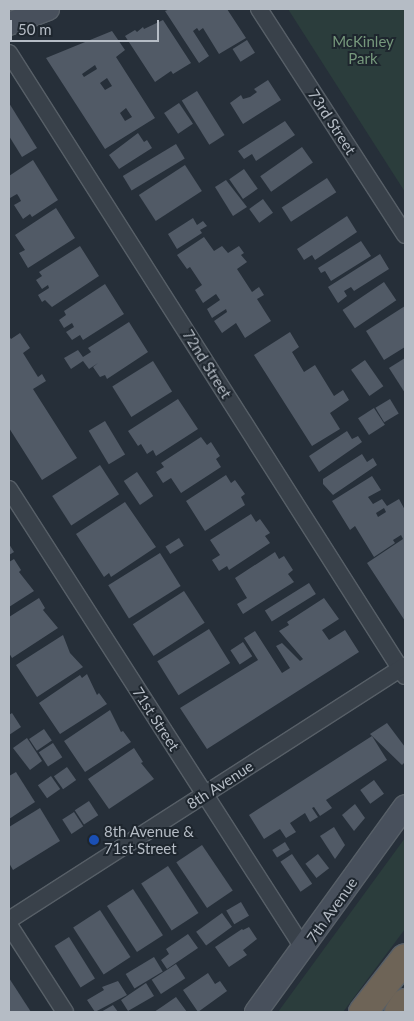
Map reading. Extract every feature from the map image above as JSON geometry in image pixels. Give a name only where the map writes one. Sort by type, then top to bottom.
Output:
[{"type":"highway","points":[[364,1012],[405,958]]},
{"type":"main road","points":[[9,24],[48,9]]},
{"type":"main road","name":"7th Avenue","points":[[256,1012],[304,949],[405,806]]},
{"type":"street","name":"73rd Street","points":[[259,9],[405,235]]},
{"type":"street","name":"72nd Street","points":[[9,53],[404,670]]},
{"type":"street","name":"71st Street","points":[[9,490],[304,949]]},
{"type":"street","name":"8th Avenue","points":[[9,920],[404,670]]},
{"type":"street","points":[[9,925],[65,1012]]},
{"type":"green space","name":"McKinley Park","points":[[288,9],[405,9],[405,192]]},
{"type":"green space","points":[[405,838],[405,929],[343,1012],[278,1012]]},
{"type":"building","points":[[170,9],[227,9],[246,38],[219,54],[203,28],[199,31],[197,28],[193,31],[209,56],[199,63],[165,11]]},
{"type":"building","points":[[163,20],[191,63],[173,74],[171,71],[155,82],[125,36],[135,30],[137,32],[143,27],[144,29]]},
{"type":"building","points":[[112,31],[125,50],[116,57],[155,118],[105,149],[46,58]],"holes":[[[95,65],[97,69],[84,77],[82,74]],[[107,78],[112,86],[105,90],[100,83]],[[126,108],[132,117],[125,121],[120,113]]]},
{"type":"building","points":[[247,40],[255,53],[241,62],[233,49]]},
{"type":"building","points":[[268,80],[281,100],[243,124],[230,103],[241,95],[243,99],[250,97],[257,92],[254,89]]},
{"type":"building","points":[[197,91],[225,135],[209,145],[182,101]]},
{"type":"building","points":[[9,103],[37,148],[22,157],[9,136]]},
{"type":"building","points":[[179,103],[193,124],[178,134],[164,113]]},
{"type":"building","points":[[285,121],[295,135],[256,161],[252,154],[244,159],[238,151]]},
{"type":"building","points":[[138,133],[144,142],[147,140],[152,148],[119,169],[109,155]]},
{"type":"building","points":[[176,144],[185,159],[132,191],[123,176]]},
{"type":"building","points":[[302,147],[313,163],[271,192],[260,176]]},
{"type":"building","points":[[33,160],[58,200],[32,217],[30,214],[23,219],[14,205],[21,201],[19,197],[17,194],[9,197],[9,176]]},
{"type":"building","points":[[185,165],[202,191],[156,221],[139,195]]},
{"type":"building","points":[[244,169],[258,189],[243,199],[229,179]]},
{"type":"building","points":[[327,178],[336,192],[291,222],[282,207]]},
{"type":"building","points":[[226,180],[247,207],[233,216],[215,187]]},
{"type":"building","points":[[263,199],[273,213],[259,223],[249,209]]},
{"type":"building","points":[[56,208],[75,238],[28,268],[19,253],[25,250],[15,235]]},
{"type":"building","points":[[347,216],[357,232],[315,260],[312,255],[304,260],[297,249]]},
{"type":"building","points":[[193,218],[197,225],[203,221],[207,226],[200,230],[202,233],[177,249],[168,234]]},
{"type":"building","points":[[204,237],[214,251],[222,246],[228,253],[239,246],[244,253],[241,255],[247,262],[237,269],[252,292],[259,287],[264,295],[257,299],[271,321],[245,338],[236,323],[222,333],[214,321],[227,312],[226,309],[212,318],[207,309],[220,300],[216,294],[203,303],[195,290],[202,285],[190,267],[187,269],[177,255]]},
{"type":"building","points":[[361,241],[371,256],[331,281],[325,271],[321,273],[318,268]]},
{"type":"building","points":[[80,246],[99,276],[52,307],[45,300],[42,302],[38,295],[49,288],[48,285],[42,289],[36,280],[42,276],[39,272]]},
{"type":"building","points":[[380,254],[389,269],[354,291],[351,287],[344,291],[347,296],[338,303],[328,287]]},
{"type":"building","points":[[384,282],[396,300],[355,328],[343,310]]},
{"type":"building","points":[[105,284],[124,314],[83,340],[80,335],[72,340],[66,332],[74,327],[72,323],[64,328],[59,320],[66,315],[64,311]]},
{"type":"building","points":[[405,306],[405,347],[384,360],[366,331]]},
{"type":"building","points":[[129,322],[148,352],[107,379],[105,375],[100,377],[93,367],[98,363],[89,369],[83,361],[71,369],[64,358],[78,350],[83,357],[91,352],[88,348]]},
{"type":"building","points":[[290,332],[299,347],[292,352],[304,372],[315,365],[334,396],[343,390],[349,400],[330,413],[340,429],[312,446],[254,355]]},
{"type":"building","points":[[20,333],[30,348],[23,353],[38,377],[42,374],[46,381],[33,389],[77,458],[42,480],[9,428],[9,336],[11,339]]},
{"type":"building","points":[[405,358],[405,393],[389,368]]},
{"type":"building","points":[[365,360],[383,386],[369,396],[351,370]]},
{"type":"building","points":[[153,361],[172,392],[131,417],[112,386]]},
{"type":"building","points":[[178,399],[198,429],[156,456],[153,450],[147,454],[141,444],[138,446],[128,431]]},
{"type":"building","points":[[390,399],[399,414],[384,422],[375,408]]},
{"type":"building","points":[[374,408],[385,425],[369,435],[358,418]]},
{"type":"building","points":[[105,421],[125,454],[109,464],[89,431]]},
{"type":"building","points":[[347,431],[352,439],[358,436],[362,442],[319,472],[309,456]]},
{"type":"building","points":[[201,437],[207,445],[211,442],[220,456],[216,459],[221,467],[181,493],[171,478],[163,483],[156,472],[164,467],[161,463]]},
{"type":"building","points":[[362,454],[367,462],[373,458],[377,465],[333,495],[323,484],[323,479]]},
{"type":"building","points":[[100,465],[119,494],[71,525],[52,496]]},
{"type":"building","points":[[137,472],[153,496],[140,505],[124,481]]},
{"type":"building","points":[[226,475],[231,483],[235,480],[245,494],[241,497],[245,505],[205,531],[186,501]]},
{"type":"building","points":[[372,476],[381,490],[368,497],[373,504],[382,499],[387,506],[399,499],[405,510],[405,621],[367,563],[403,539],[401,535],[393,540],[395,543],[374,557],[355,526],[350,530],[332,501]],"holes":[[[384,508],[386,512],[378,517],[376,513]]]},
{"type":"building","points":[[125,502],[156,547],[111,577],[109,573],[104,577],[76,534]]},
{"type":"building","points":[[251,514],[256,522],[260,519],[270,533],[265,536],[270,543],[229,570],[227,566],[219,571],[212,560],[220,555],[210,540]]},
{"type":"building","points":[[179,538],[184,546],[170,554],[165,546]]},
{"type":"building","points":[[9,544],[14,552],[9,555]]},
{"type":"building","points":[[275,552],[279,559],[284,556],[293,570],[288,574],[294,582],[243,614],[237,604],[247,598],[235,578]]},
{"type":"building","points":[[160,553],[181,586],[129,618],[108,585]]},
{"type":"building","points":[[14,559],[21,570],[19,572],[34,591],[9,607],[9,562]]},
{"type":"building","points":[[309,583],[316,594],[272,622],[265,611]]},
{"type":"building","points":[[184,591],[205,623],[154,656],[133,624]]},
{"type":"building","points":[[39,598],[45,608],[43,610],[58,628],[12,658],[9,653],[9,617]]},
{"type":"building","points":[[324,598],[339,619],[322,630],[329,640],[345,630],[359,652],[207,749],[180,708],[258,660],[244,638],[255,631],[282,673],[290,668],[276,646],[282,643],[300,661],[303,659],[279,631],[289,625],[287,622]]},
{"type":"building","points":[[209,629],[230,663],[178,695],[157,661]]},
{"type":"building","points":[[63,635],[70,653],[83,667],[37,697],[16,665]]},
{"type":"building","points":[[243,642],[252,656],[240,664],[230,650]]},
{"type":"building","points":[[87,674],[97,695],[99,693],[107,704],[60,734],[39,703],[80,675],[82,678]]},
{"type":"building","points":[[110,710],[121,732],[123,731],[131,742],[85,772],[64,741]]},
{"type":"building","points":[[12,713],[21,727],[9,735],[9,715]]},
{"type":"building","points":[[387,723],[405,747],[405,762],[402,765],[370,734]]},
{"type":"building","points":[[44,729],[52,741],[37,751],[29,739]]},
{"type":"building","points":[[372,736],[387,760],[326,800],[332,808],[320,816],[314,807],[312,808],[318,817],[310,822],[305,813],[290,823],[296,832],[286,838],[280,829],[264,839],[249,815]]},
{"type":"building","points":[[27,738],[42,761],[30,770],[13,748]]},
{"type":"building","points":[[53,743],[62,757],[48,767],[39,752]]},
{"type":"building","points":[[134,748],[143,762],[141,763],[154,779],[109,809],[88,779]]},
{"type":"building","points":[[67,767],[76,780],[63,789],[54,776]]},
{"type":"building","points":[[16,772],[35,802],[9,819],[9,776]]},
{"type":"building","points":[[51,776],[60,789],[47,798],[38,785]]},
{"type":"building","points":[[374,780],[384,794],[370,804],[360,790]]},
{"type":"building","points":[[89,801],[98,815],[84,825],[75,810]]},
{"type":"building","points":[[355,804],[365,818],[354,831],[342,815]]},
{"type":"building","points":[[40,808],[60,841],[13,870],[9,863],[9,827]]},
{"type":"building","points":[[74,812],[83,826],[72,834],[62,820]]},
{"type":"building","points":[[334,827],[345,845],[335,859],[320,836]]},
{"type":"building","points":[[285,842],[290,850],[277,858],[272,850]]},
{"type":"building","points":[[202,845],[233,891],[207,908],[176,862]]},
{"type":"building","points":[[292,854],[312,884],[301,892],[280,862]]},
{"type":"building","points":[[318,854],[329,868],[316,878],[305,864]]},
{"type":"building","points":[[168,866],[198,913],[172,930],[141,883]]},
{"type":"building","points":[[133,889],[163,935],[137,952],[107,906]]},
{"type":"building","points":[[241,902],[249,916],[234,924],[226,910]]},
{"type":"building","points":[[100,910],[130,957],[104,974],[73,927]]},
{"type":"building","points":[[222,913],[232,927],[206,946],[196,932]]},
{"type":"building","points":[[249,927],[257,939],[243,950],[247,955],[229,967],[215,947],[242,929]]},
{"type":"building","points":[[188,934],[198,948],[167,969],[161,960],[169,954],[166,949]]},
{"type":"building","points":[[69,937],[95,979],[81,988],[55,946]]},
{"type":"building","points":[[154,957],[163,972],[134,989],[126,974]]},
{"type":"building","points":[[176,964],[185,978],[161,994],[152,980]]},
{"type":"building","points":[[208,973],[215,984],[220,981],[227,991],[198,1012],[183,990]]},
{"type":"building","points":[[9,978],[31,1012],[9,1012]]},
{"type":"building","points":[[118,981],[127,995],[95,1012],[87,1000],[104,990],[102,987]]},
{"type":"building","points":[[146,983],[154,996],[128,1011],[121,1000]]},
{"type":"building","points":[[176,997],[187,1012],[154,1012],[163,1006]]},
{"type":"building","points":[[113,1005],[118,1012],[101,1012]]},
{"type":"place","name":"8th Avenue & 71st Street","points":[[94,840]]}]
